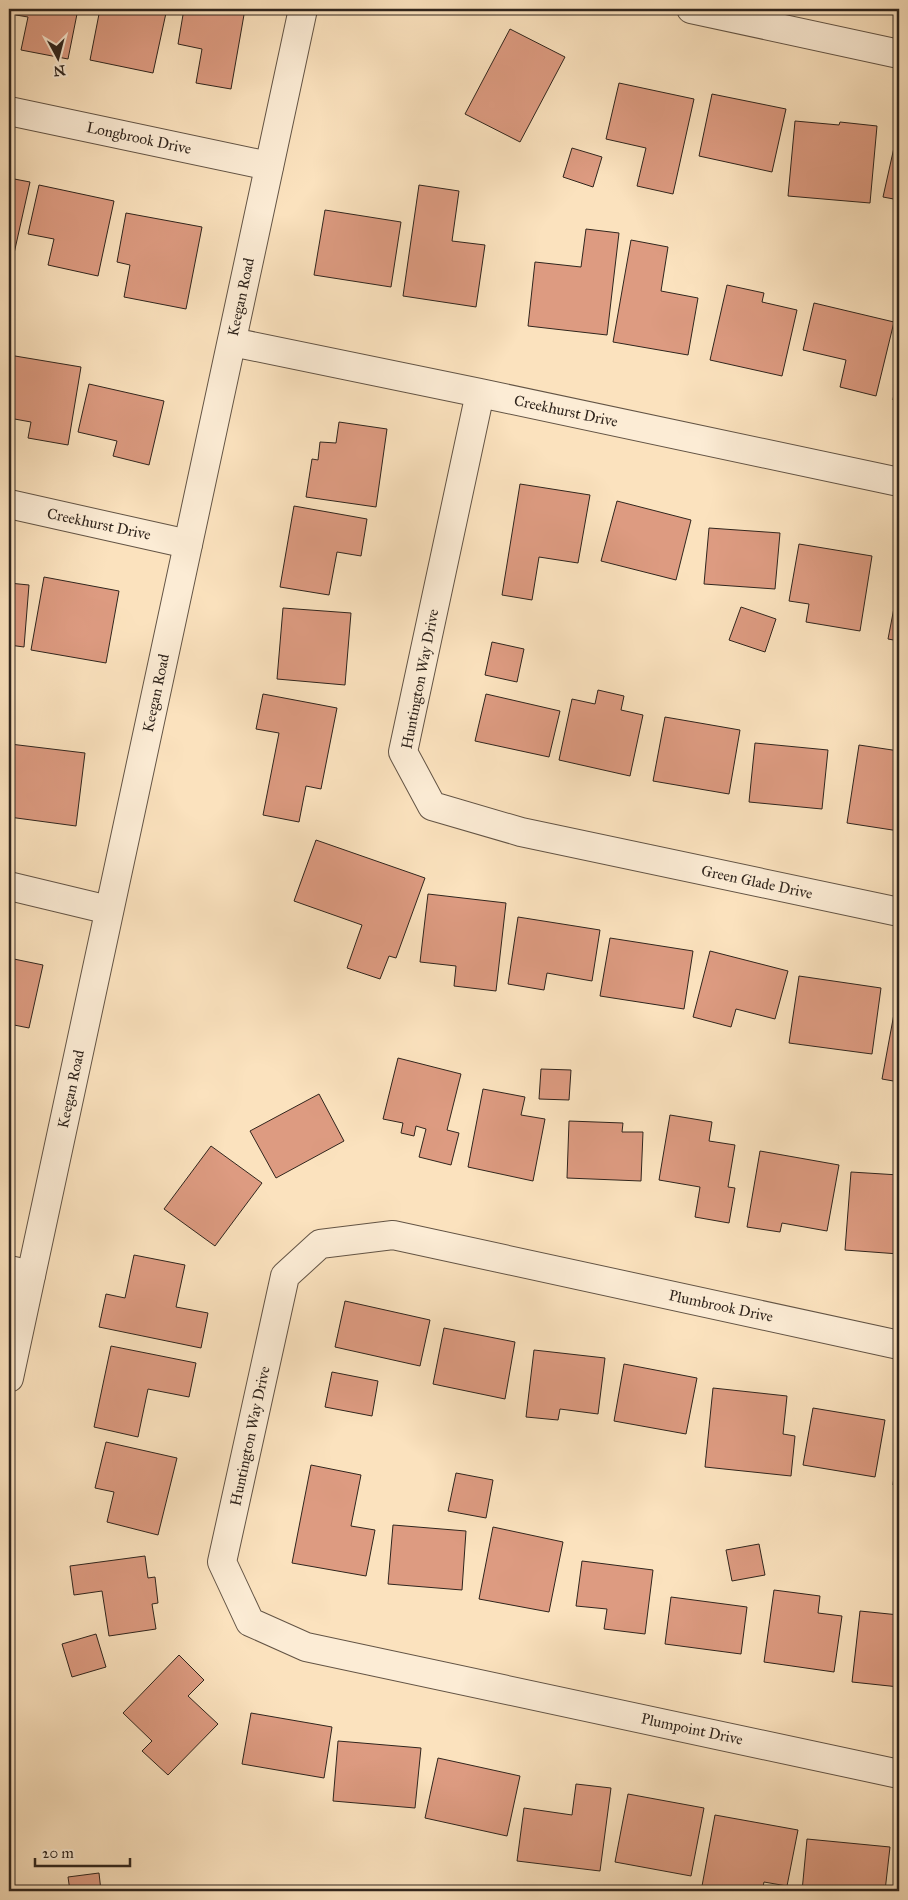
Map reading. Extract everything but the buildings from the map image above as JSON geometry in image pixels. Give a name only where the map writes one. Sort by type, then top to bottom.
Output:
[{"type":"street","name":"Keegan Road","points":[[9,1378],[20,1272],[110,910],[303,9]]},
{"type":"street","points":[[695,10],[899,54]]},
{"type":"street","name":"Longbrook Drive","points":[[9,111],[270,166]]},
{"type":"street","name":"Creekhurst Drive","points":[[232,342],[899,482]]},
{"type":"street","name":"Huntington Way Drive","points":[[480,393],[403,752],[432,806],[520,832],[614,852]]},
{"type":"street","name":"Creekhurst Drive","points":[[9,504],[188,544]]},
{"type":"street","name":"Green Glade Drive","points":[[614,852],[899,912]]},
{"type":"street","points":[[9,886],[110,910]]},
{"type":"street","name":"Huntington Way Drive","points":[[484,1685],[306,1648],[250,1622],[222,1562],[285,1276],[320,1244],[393,1235],[543,1267]]},
{"type":"street","name":"Plumbrook Drive","points":[[543,1267],[899,1345]]},
{"type":"street","name":"Plumpoint Drive","points":[[484,1685],[899,1774]]}]
